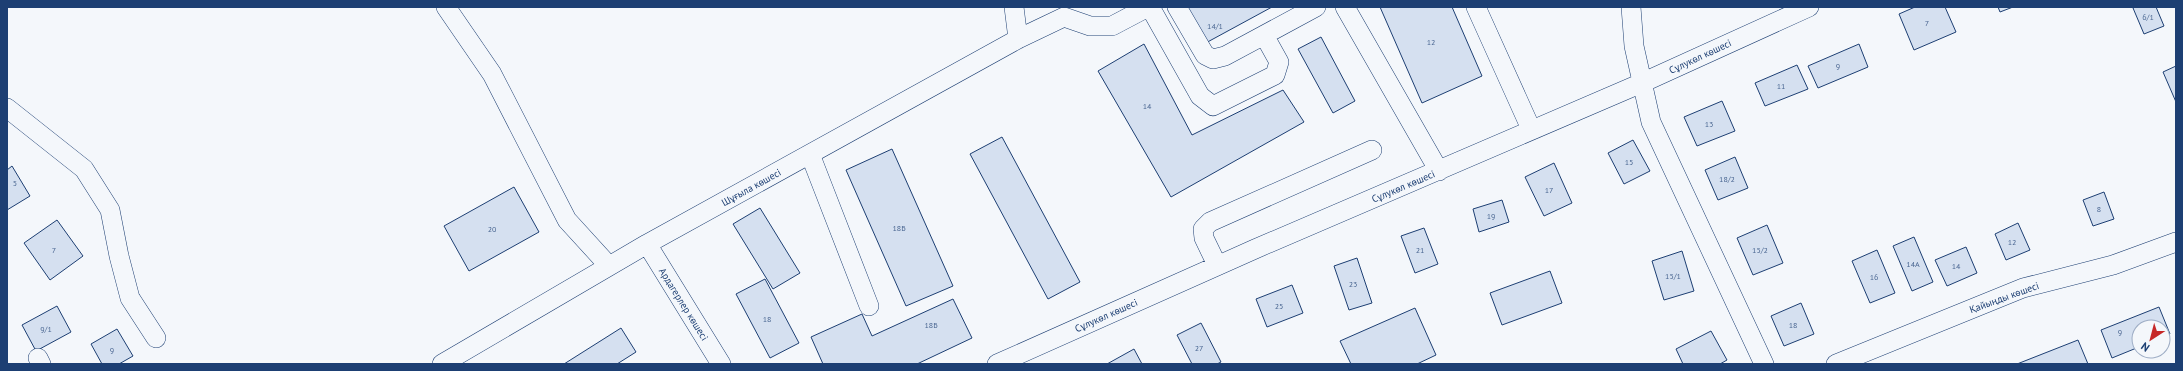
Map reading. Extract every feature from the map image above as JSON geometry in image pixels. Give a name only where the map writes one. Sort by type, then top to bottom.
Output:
[{"type":"street","points":[[446,7],[492,74],[567,220],[608,266]]},
{"type":"street","points":[[1014,7],[1018,39]]},
{"type":"street","points":[[1064,12],[1090,26],[1112,26],[1149,7],[1200,96],[1212,106],[1275,75],[1279,62],[1264,35]]},
{"type":"street","points":[[1178,7],[1205,54],[1213,59],[1225,56],[1316,7]]},
{"type":"street","points":[[1345,7],[1439,171]]},
{"type":"street","points":[[1476,7],[1531,129]]},
{"type":"street","points":[[1631,7],[1634,46],[1644,82],[1651,122],[1764,364]]},
{"type":"street","name":"Сұлукөл көшесі","points":[[997,364],[1217,266],[1439,171],[1531,129],[1644,82],[1782,13],[1809,7]]},
{"type":"street","name":"Шұғыла көшесі","points":[[442,364],[646,244],[1018,39],[1064,12]]},
{"type":"street","points":[[7,108],[84,169],[110,210],[119,256],[130,298],[156,338]]},
{"type":"street","points":[[1217,266],[1204,238],[1203,228],[1210,222],[1372,150]]},
{"type":"street","points":[[810,154],[869,306]]},
{"type":"street","name":"Қайыңды көшесі","points":[[1836,364],[2023,288],[2113,265],[2176,242]]},
{"type":"street","name":"Ардагерлер көшесі","points":[[646,244],[721,364]]},
{"type":"building","points":[[1181,7],[1272,7],[1202,45]]},
{"type":"building","points":[[1380,7],[1452,7],[1482,76],[1422,103]]},
{"type":"building","points":[[1915,7],[1945,7],[1956,32],[1914,50],[1899,14]]},
{"type":"building","points":[[1998,7],[2013,7],[2000,12]]},
{"type":"building","points":[[2156,7],[2164,26],[2144,34],[2133,8]]},
{"type":"building","points":[[1321,37],[1355,101],[1333,113],[1298,49]]},
{"type":"building","points":[[1144,44],[1192,135],[1283,90],[1304,122],[1171,197],[1098,71]]},
{"type":"building","points":[[1859,44],[1868,67],[1818,88],[1808,66]]},
{"type":"building","points":[[1797,65],[1808,89],[1765,106],[1755,83]]},
{"type":"building","points":[[2176,66],[2176,102],[2163,72]]},
{"type":"building","points":[[1722,101],[1735,131],[1697,146],[1684,117]]},
{"type":"building","points":[[1002,137],[1080,282],[1048,299],[970,154]]},
{"type":"building","points":[[1633,140],[1650,171],[1624,184],[1608,153]]},
{"type":"building","points":[[892,149],[953,286],[906,306],[846,170]]},
{"type":"building","points":[[1735,157],[1748,188],[1718,200],[1705,170]]},
{"type":"building","points":[[1554,163],[1572,203],[1544,216],[1525,177]]},
{"type":"building","points":[[12,166],[30,196],[7,210],[7,170]]},
{"type":"building","points":[[514,187],[539,232],[469,271],[444,226]]},
{"type":"building","points":[[2104,192],[2114,219],[2093,226],[2083,200]]},
{"type":"building","points":[[1502,200],[1509,222],[1479,232],[1473,209]]},
{"type":"building","points":[[760,208],[800,273],[773,289],[733,224]]},
{"type":"building","points":[[57,220],[83,256],[50,280],[24,243]]},
{"type":"building","points":[[2018,223],[2030,250],[2006,260],[1995,234]]},
{"type":"building","points":[[1767,225],[1783,263],[1753,275],[1737,238]]},
{"type":"building","points":[[1424,228],[1438,264],[1415,273],[1401,236]]},
{"type":"building","points":[[1914,237],[1933,282],[1912,291],[1893,246]]},
{"type":"building","points":[[1966,247],[1977,273],[1947,286],[1935,260]]},
{"type":"building","points":[[1877,250],[1895,293],[1870,303],[1852,261]]},
{"type":"building","points":[[1682,251],[1694,291],[1664,300],[1652,261]]},
{"type":"building","points":[[1357,258],[1372,303],[1349,310],[1334,266]]},
{"type":"building","points":[[1550,271],[1562,303],[1502,325],[1490,293]]},
{"type":"building","points":[[765,279],[799,343],[770,358],[736,294]]},
{"type":"building","points":[[1292,285],[1303,313],[1267,327],[1256,299]]},
{"type":"building","points":[[953,299],[972,338],[917,364],[823,364],[811,337],[862,314],[872,336]]},
{"type":"building","points":[[1801,303],[1814,334],[1784,346],[1771,316]]},
{"type":"building","points":[[57,306],[71,332],[36,351],[22,325]]},
{"type":"building","points":[[2159,307],[2164,319],[2131,319],[2131,350],[2112,358],[2101,330]]},
{"type":"building","points":[[1415,308],[1436,355],[1417,364],[1351,364],[1340,341]]},
{"type":"building","points":[[1201,323],[1221,362],[1217,364],[1192,364],[1177,335]]},
{"type":"building","points":[[621,328],[636,352],[617,364],[564,364]]},
{"type":"building","points":[[117,329],[133,356],[119,364],[102,364],[91,344]]},
{"type":"building","points":[[1711,331],[1727,360],[1720,364],[1683,364],[1676,349]]},
{"type":"building","points":[[2078,340],[2088,364],[2017,364]]},
{"type":"building","points":[[1134,349],[1142,364],[1107,364]]}]
